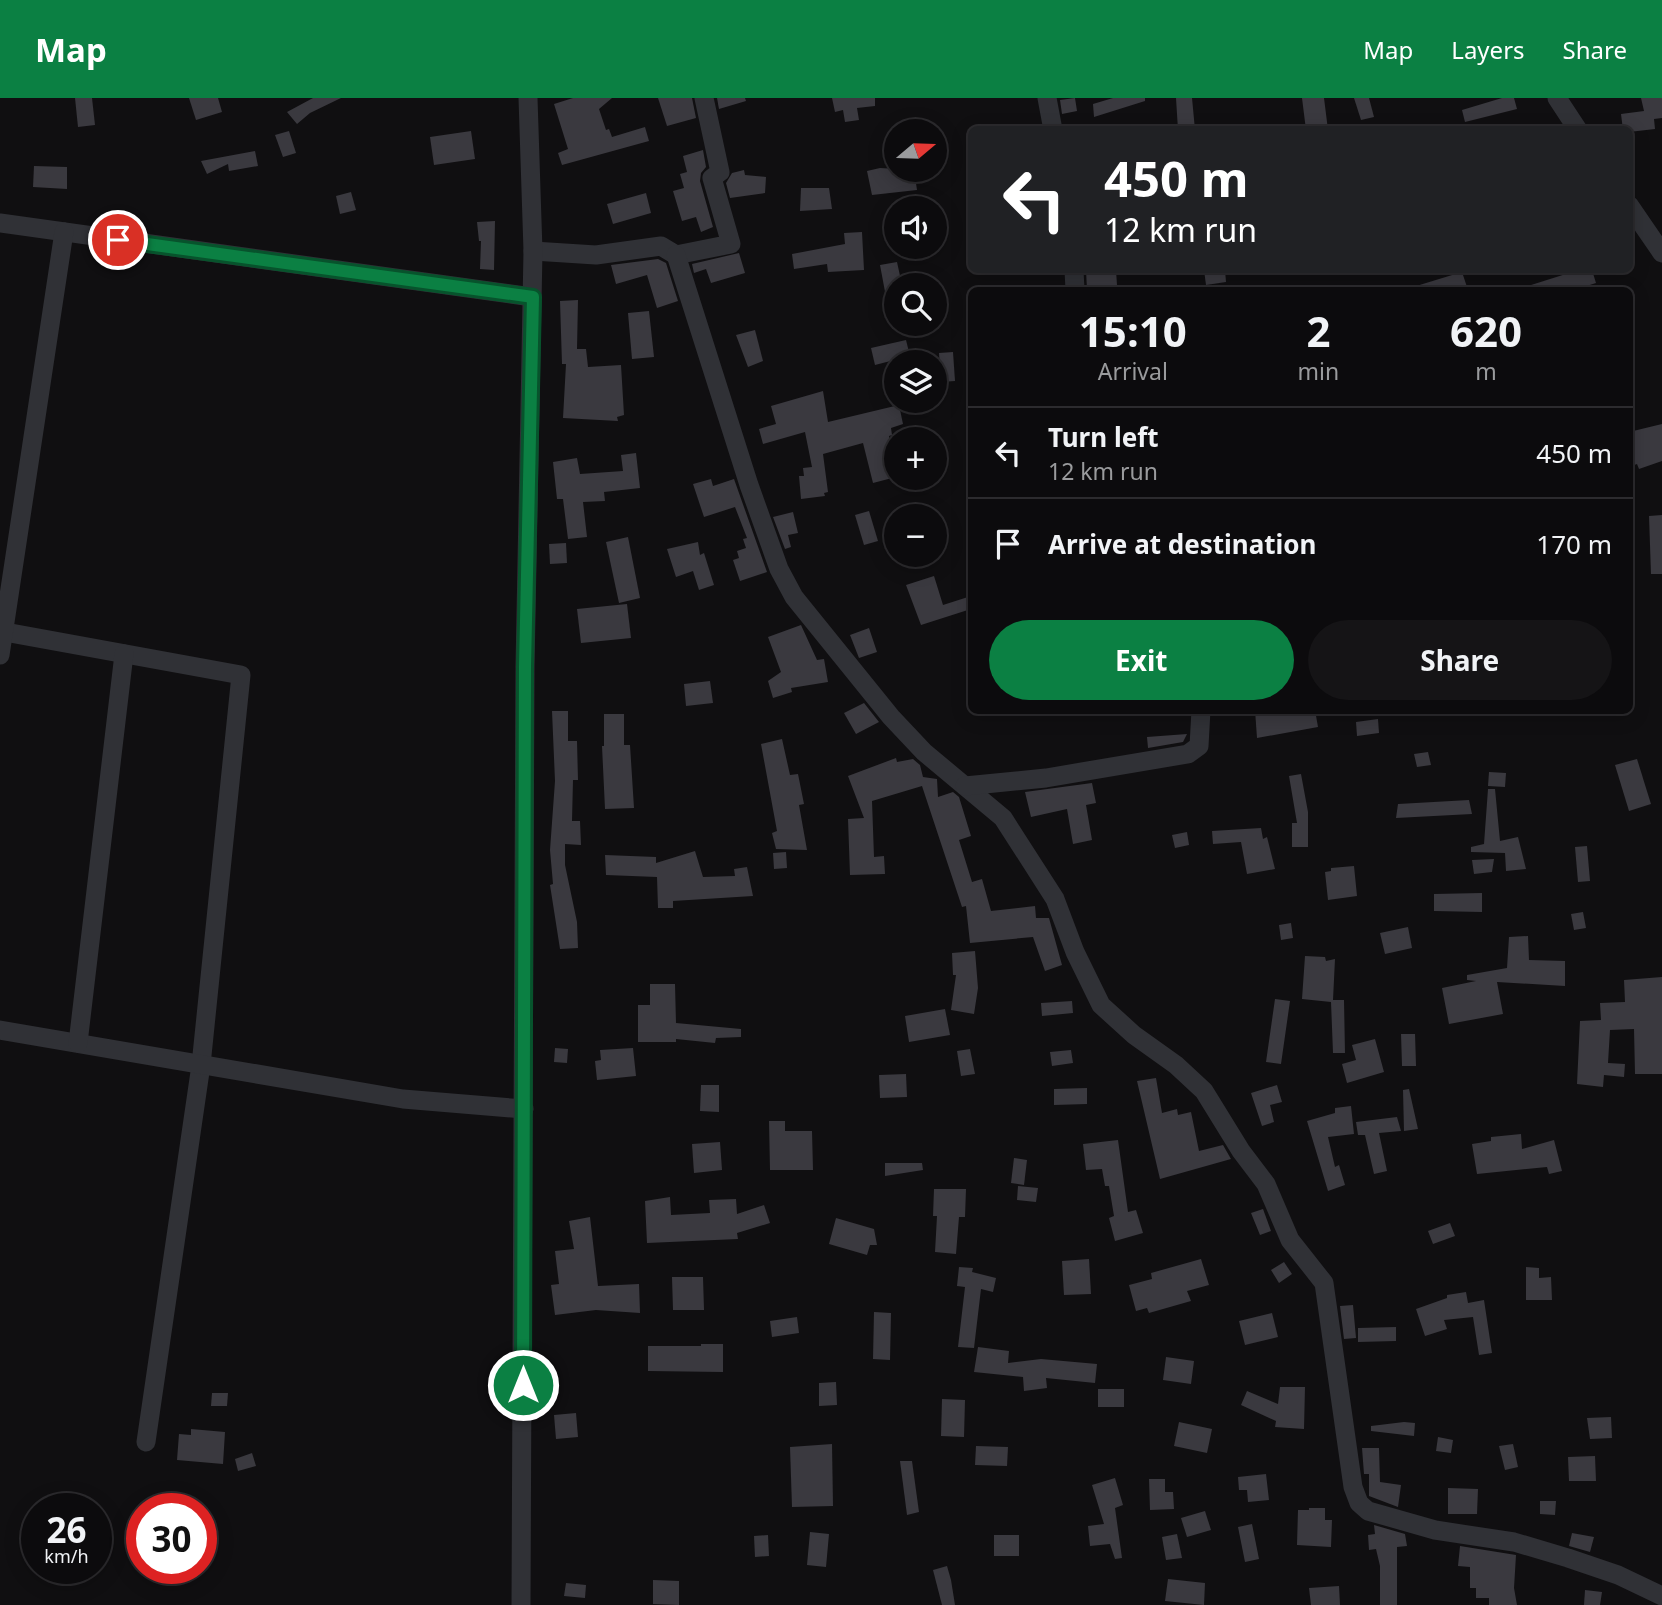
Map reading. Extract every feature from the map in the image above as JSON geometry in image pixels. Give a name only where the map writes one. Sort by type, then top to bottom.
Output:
[{"type":"street","points":[[521,1605],[525,667],[533,297],[528,98]]},
{"type":"street","points":[[676,255],[731,244],[712,178],[720,172],[704,98]]},
{"type":"street","points":[[1046,98],[1052,126]]},
{"type":"street","points":[[1556,98],[1575,126]]},
{"type":"street","points":[[1633,211],[1662,253]]},
{"type":"street","points":[[0,223],[533,297]]},
{"type":"street","points":[[0,655],[64,232]]},
{"type":"street","points":[[533,251],[596,255],[661,246],[676,255],[759,514],[779,569],[794,597],[891,716],[924,752],[1003,818],[1055,898],[1075,951],[1101,1005],[1204,1091],[1236,1145],[1266,1184],[1290,1240],[1324,1283],[1328,1328],[1341,1388],[1351,1477],[1359,1503],[1368,1511],[1434,1530],[1514,1542],[1568,1558],[1618,1575],[1662,1596]]},
{"type":"street","points":[[2,631],[241,675],[201,1065],[146,1442]]},
{"type":"street","points":[[78,1043],[124,654]]},
{"type":"street","points":[[965,786],[1059,776],[1188,754],[1199,746],[1201,714]]},
{"type":"street","points":[[0,1030],[403,1099],[524,1109]]},
{"type":"building","points":[[75,98],[92,98],[95,125],[78,127]]},
{"type":"building","points":[[189,98],[218,98],[222,112],[196,120]]},
{"type":"building","points":[[313,98],[341,98],[310,113],[297,124],[287,112]]},
{"type":"building","points":[[573,98],[612,98],[599,109],[606,130],[609,129],[612,137],[645,127],[649,141],[562,165],[558,153],[568,149],[554,104]]},
{"type":"building","points":[[658,98],[692,98],[696,118],[667,126]]},
{"type":"building","points":[[717,98],[745,98],[746,101],[719,109]]},
{"type":"building","points":[[832,98],[875,98],[875,106],[857,108],[859,120],[845,122],[843,110],[835,112]]},
{"type":"building","points":[[1075,98],[1077,111],[1062,114],[1060,100]]},
{"type":"building","points":[[1113,98],[1145,98],[1145,101],[1094,117],[1093,104]]},
{"type":"building","points":[[1176,98],[1192,98],[1195,126],[1178,126]]},
{"type":"building","points":[[1302,98],[1324,98],[1328,126],[1306,126]]},
{"type":"building","points":[[1354,98],[1369,98],[1374,117],[1361,120]]},
{"type":"building","points":[[1502,98],[1514,98],[1517,109],[1465,122],[1462,110]]},
{"type":"building","points":[[1641,98],[1662,98],[1662,118],[1654,119],[1655,129],[1633,132],[1633,126],[1622,126],[1621,114],[1644,111]]},
{"type":"building","points":[[289,131],[296,153],[283,157],[275,135]]},
{"type":"building","points":[[471,131],[475,159],[434,165],[430,137]]},
{"type":"building","points":[[703,150],[706,167],[701,173],[700,181],[713,227],[701,232],[696,217],[682,221],[673,191],[684,188],[680,174],[687,172],[683,156]]},
{"type":"building","points":[[255,151],[258,166],[229,171],[228,164],[207,174],[201,161]]},
{"type":"building","points":[[34,166],[67,167],[67,189],[33,187]]},
{"type":"building","points":[[884,168],[884,182],[916,182],[917,190],[872,195],[867,171]]},
{"type":"building","points":[[744,170],[745,175],[766,177],[765,193],[730,198],[726,183],[732,173]]},
{"type":"building","points":[[801,188],[829,188],[832,209],[800,211]]},
{"type":"building","points":[[351,192],[356,210],[340,214],[336,196]]},
{"type":"building","points":[[646,193],[651,213],[613,224],[607,204]]},
{"type":"building","points":[[495,221],[494,270],[480,269],[481,241],[477,222]]},
{"type":"building","points":[[862,232],[864,270],[828,272],[827,264],[794,269],[792,254],[845,244],[844,233]]},
{"type":"building","points":[[739,253],[745,273],[711,283],[706,269],[694,273],[692,264]]},
{"type":"building","points":[[658,259],[666,263],[678,301],[657,308],[647,275],[616,284],[611,265]]},
{"type":"building","points":[[897,262],[899,273],[884,273],[884,286],[880,265]]},
{"type":"building","points":[[1086,273],[1116,273],[1117,285],[1087,287]]},
{"type":"building","points":[[1204,273],[1225,273],[1226,282],[1206,285]]},
{"type":"building","points":[[1462,273],[1467,287],[1413,287]]},
{"type":"building","points":[[1569,273],[1593,273],[1596,283],[1583,287],[1525,287]]},
{"type":"building","points":[[578,300],[577,349],[586,349],[588,367],[621,365],[624,415],[617,417],[618,421],[563,418],[566,364],[562,364],[560,301]]},
{"type":"building","points":[[649,311],[654,357],[632,359],[628,313]]},
{"type":"building","points":[[755,330],[763,361],[748,367],[736,335]]},
{"type":"building","points":[[906,340],[908,350],[884,350],[884,363],[875,365],[871,348]]},
{"type":"building","points":[[947,352],[953,352],[955,381],[947,382]]},
{"type":"building","points":[[823,391],[828,422],[884,409],[884,413],[901,413],[903,424],[884,427],[884,480],[873,483],[863,443],[823,454],[828,492],[824,493],[825,496],[801,499],[799,476],[804,476],[803,468],[812,467],[805,432],[763,444],[759,429],[776,424],[771,406]]},
{"type":"building","points":[[1662,424],[1662,461],[1639,469],[1637,464],[1633,466],[1633,431]]},
{"type":"building","points":[[636,453],[640,488],[604,492],[605,501],[583,502],[587,537],[568,539],[563,499],[557,499],[553,462],[577,458],[580,474],[623,471],[621,455]]},
{"type":"building","points":[[711,479],[713,486],[734,479],[767,572],[740,581],[733,560],[739,558],[737,551],[746,548],[743,539],[747,538],[735,507],[704,517],[693,484]]},
{"type":"building","points":[[869,511],[878,541],[864,545],[855,515]]},
{"type":"building","points":[[793,512],[798,533],[788,535],[791,547],[785,549],[773,517]]},
{"type":"building","points":[[1662,515],[1662,574],[1651,574],[1649,516]]},
{"type":"building","points":[[628,537],[640,598],[619,603],[606,542]]},
{"type":"building","points":[[698,542],[700,555],[704,553],[714,585],[699,590],[693,571],[676,577],[667,549]]},
{"type":"building","points":[[566,543],[567,563],[550,564],[549,544]]},
{"type":"building","points":[[934,576],[943,605],[968,597],[968,610],[921,625],[906,585]]},
{"type":"building","points":[[627,604],[631,638],[581,643],[577,609]]},
{"type":"building","points":[[801,625],[817,660],[824,659],[828,682],[791,688],[792,692],[773,698],[768,681],[781,672],[768,637]]},
{"type":"building","points":[[869,628],[877,652],[859,658],[850,635]]},
{"type":"building","points":[[710,681],[713,703],[686,706],[684,684]]},
{"type":"building","points":[[864,703],[879,722],[856,734],[844,713]]},
{"type":"building","points":[[552,711],[568,711],[568,741],[577,741],[578,780],[573,780],[572,821],[580,821],[581,845],[565,844],[565,865],[577,922],[578,948],[560,949],[550,885],[553,884],[550,850],[555,781]]},
{"type":"building","points":[[604,714],[624,714],[624,745],[630,745],[634,808],[605,809],[602,746]]},
{"type":"building","points":[[1255,714],[1316,714],[1318,727],[1257,738]]},
{"type":"building","points":[[1378,719],[1379,733],[1357,736],[1356,722]]},
{"type":"building","points":[[1187,734],[1183,742],[1148,748],[1147,737]]},
{"type":"building","points":[[782,739],[790,775],[798,774],[804,804],[799,805],[807,850],[776,849],[772,833],[777,831],[761,744]]},
{"type":"building","points":[[1428,752],[1431,765],[1417,767],[1414,754]]},
{"type":"building","points":[[896,758],[897,762],[913,759],[920,765],[923,777],[937,779],[938,797],[953,792],[959,797],[971,836],[959,840],[972,882],[982,879],[991,911],[1035,906],[1036,918],[1049,918],[1062,965],[1045,971],[1033,937],[970,943],[966,906],[962,907],[922,786],[872,801],[874,857],[884,856],[885,874],[850,875],[848,819],[864,818],[848,776]]},
{"type":"building","points":[[1637,759],[1651,804],[1629,811],[1615,765]]},
{"type":"building","points":[[1489,772],[1506,773],[1505,787],[1488,786]]},
{"type":"building","points":[[1301,774],[1308,812],[1308,847],[1292,847],[1292,823],[1297,823],[1289,776]]},
{"type":"building","points":[[1092,783],[1096,803],[1086,805],[1092,840],[1073,844],[1067,809],[1031,817],[1025,792]]},
{"type":"building","points":[[1488,789],[1495,789],[1500,841],[1518,837],[1526,869],[1506,871],[1505,853],[1471,852],[1471,847],[1484,844]]},
{"type":"building","points":[[1469,800],[1472,814],[1396,818],[1398,804]]},
{"type":"building","points":[[1261,828],[1263,839],[1267,837],[1275,869],[1247,874],[1241,842],[1213,844],[1212,831]]},
{"type":"building","points":[[1187,832],[1189,845],[1175,848],[1172,835]]},
{"type":"building","points":[[1587,846],[1590,881],[1578,882],[1575,847]]},
{"type":"building","points":[[695,851],[703,877],[735,876],[734,869],[747,867],[753,896],[673,901],[673,908],[658,908],[657,877],[606,875],[605,855],[656,857],[656,863]]},
{"type":"building","points":[[786,852],[787,868],[774,869],[773,853]]},
{"type":"building","points":[[1494,859],[1492,872],[1474,874],[1472,860]]},
{"type":"building","points":[[1354,866],[1357,896],[1328,900],[1325,872],[1331,871],[1331,868]]},
{"type":"building","points":[[1482,893],[1482,912],[1434,911],[1434,894]]},
{"type":"building","points":[[1583,912],[1586,928],[1574,930],[1571,914]]},
{"type":"building","points":[[1291,923],[1293,938],[1281,940],[1279,925]]},
{"type":"building","points":[[1408,927],[1412,948],[1385,954],[1380,933]]},
{"type":"building","points":[[1528,936],[1529,960],[1565,961],[1565,986],[1497,982],[1503,1014],[1449,1024],[1442,988],[1476,981],[1467,980],[1467,975],[1507,968],[1509,937]]},
{"type":"building","points":[[975,951],[978,988],[974,1014],[951,1010],[956,975],[953,975],[952,953]]},
{"type":"building","points":[[1305,956],[1325,957],[1326,961],[1335,959],[1333,1000],[1344,1000],[1345,1053],[1333,1053],[1331,1002],[1302,999]]},
{"type":"building","points":[[1662,977],[1662,1074],[1635,1074],[1634,1029],[1610,1030],[1608,1063],[1625,1064],[1624,1077],[1604,1075],[1603,1087],[1577,1084],[1580,1021],[1601,1020],[1600,1003],[1625,1002],[1624,980]]},
{"type":"building","points":[[650,984],[675,984],[676,1023],[741,1029],[741,1037],[716,1038],[715,1043],[676,1039],[676,1042],[638,1042],[638,1005],[650,1005]]},
{"type":"building","points":[[1275,999],[1290,1001],[1281,1064],[1266,1062]]},
{"type":"building","points":[[1072,1001],[1073,1013],[1042,1016],[1041,1003]]},
{"type":"building","points":[[945,1009],[950,1035],[909,1042],[905,1016]]},
{"type":"building","points":[[1401,1034],[1415,1034],[1416,1066],[1402,1066]]},
{"type":"building","points":[[1375,1039],[1384,1072],[1347,1083],[1342,1064],[1356,1060],[1352,1045]]},
{"type":"building","points":[[555,1048],[568,1049],[567,1063],[554,1062]]},
{"type":"building","points":[[633,1048],[636,1076],[597,1080],[595,1061],[601,1060],[600,1050]]},
{"type":"building","points":[[970,1049],[975,1074],[961,1076],[957,1051]]},
{"type":"building","points":[[1071,1050],[1073,1063],[1052,1066],[1050,1052]]},
{"type":"building","points":[[906,1074],[907,1097],[880,1098],[879,1075]]},
{"type":"building","points":[[1156,1078],[1162,1113],[1177,1109],[1178,1115],[1191,1112],[1199,1151],[1223,1145],[1231,1159],[1160,1179],[1137,1081]]},
{"type":"building","points":[[701,1085],[719,1085],[719,1112],[700,1111]]},
{"type":"building","points":[[1277,1085],[1282,1102],[1270,1105],[1274,1122],[1262,1126],[1251,1093]]},
{"type":"building","points":[[1087,1088],[1087,1104],[1054,1105],[1054,1089]]},
{"type":"building","points":[[1409,1089],[1418,1129],[1404,1131],[1403,1090]]},
{"type":"building","points":[[1351,1106],[1354,1134],[1328,1137],[1335,1167],[1339,1165],[1345,1185],[1328,1191],[1307,1121],[1335,1113],[1335,1108]]},
{"type":"building","points":[[1397,1117],[1401,1131],[1379,1133],[1387,1171],[1374,1174],[1365,1135],[1358,1135],[1356,1122]]},
{"type":"building","points":[[769,1121],[785,1121],[785,1131],[812,1131],[813,1170],[770,1170]]},
{"type":"building","points":[[1521,1134],[1522,1149],[1554,1140],[1562,1171],[1549,1174],[1547,1167],[1477,1174],[1472,1144],[1491,1141],[1491,1137]]},
{"type":"building","points":[[1118,1140],[1128,1212],[1136,1210],[1143,1233],[1115,1241],[1109,1218],[1114,1216],[1109,1186],[1105,1186],[1102,1169],[1086,1170],[1083,1144]]},
{"type":"building","points":[[720,1142],[722,1170],[694,1173],[692,1144]]},
{"type":"building","points":[[1014,1158],[1027,1160],[1024,1185],[1011,1183]]},
{"type":"building","points":[[885,1163],[922,1163],[923,1170],[885,1176]]},
{"type":"building","points":[[1018,1186],[1038,1188],[1036,1202],[1017,1200]]},
{"type":"building","points":[[934,1189],[966,1189],[965,1217],[959,1217],[956,1254],[935,1252],[937,1216],[933,1216]]},
{"type":"building","points":[[670,1197],[671,1215],[710,1213],[709,1200],[736,1199],[737,1214],[764,1205],[770,1223],[737,1233],[738,1239],[647,1243],[645,1201]]},
{"type":"building","points":[[1263,1209],[1271,1231],[1260,1235],[1251,1213]]},
{"type":"building","points":[[590,1217],[598,1286],[639,1284],[640,1313],[596,1310],[555,1315],[551,1285],[559,1284],[555,1251],[574,1249],[569,1221]]},
{"type":"building","points":[[836,1218],[874,1229],[877,1245],[870,1245],[867,1255],[829,1244]]},
{"type":"building","points":[[1450,1223],[1455,1236],[1433,1244],[1428,1231]]},
{"type":"building","points":[[1089,1259],[1091,1294],[1064,1295],[1062,1261]]},
{"type":"building","points":[[1201,1259],[1209,1285],[1187,1291],[1191,1301],[1149,1313],[1147,1308],[1136,1311],[1129,1285],[1152,1279],[1151,1273]]},
{"type":"building","points":[[1284,1262],[1292,1274],[1279,1283],[1271,1270]]},
{"type":"building","points":[[959,1267],[973,1268],[972,1272],[996,1278],[993,1292],[981,1289],[974,1348],[958,1347],[965,1287],[957,1286]]},
{"type":"building","points":[[1526,1267],[1539,1268],[1539,1278],[1551,1277],[1552,1300],[1526,1300]]},
{"type":"building","points":[[672,1277],[703,1277],[704,1310],[673,1310]]},
{"type":"building","points":[[1466,1292],[1468,1303],[1484,1300],[1492,1353],[1479,1355],[1473,1317],[1444,1320],[1447,1329],[1425,1336],[1416,1309],[1447,1298],[1447,1295]]},
{"type":"building","points":[[1353,1305],[1356,1338],[1344,1339],[1340,1306]]},
{"type":"building","points":[[874,1312],[891,1313],[890,1360],[873,1359]]},
{"type":"building","points":[[1272,1313],[1278,1337],[1245,1345],[1239,1321]]},
{"type":"building","points":[[797,1317],[799,1333],[772,1337],[770,1321]]},
{"type":"building","points":[[1396,1327],[1396,1341],[1358,1342],[1358,1328]]},
{"type":"building","points":[[723,1344],[723,1372],[648,1371],[648,1346]]},
{"type":"building","points":[[978,1347],[1009,1351],[1008,1363],[1041,1359],[1097,1364],[1095,1383],[1046,1378],[1047,1388],[1024,1391],[1023,1377],[974,1372]]},
{"type":"building","points":[[1166,1357],[1194,1361],[1191,1384],[1163,1380]]},
{"type":"building","points":[[836,1382],[837,1405],[819,1406],[819,1383]]},
{"type":"building","points":[[1280,1387],[1305,1387],[1304,1429],[1275,1427],[1276,1421],[1241,1405],[1247,1391],[1278,1404]]},
{"type":"building","points":[[1098,1389],[1124,1389],[1124,1407],[1098,1407]]},
{"type":"building","points":[[212,1393],[228,1393],[227,1406],[211,1406]]},
{"type":"building","points":[[942,1399],[965,1400],[964,1437],[941,1436]]},
{"type":"building","points":[[576,1413],[578,1437],[556,1439],[554,1415]]},
{"type":"building","points":[[1611,1417],[1612,1438],[1590,1439],[1587,1418]]},
{"type":"building","points":[[1179,1422],[1212,1429],[1207,1453],[1174,1446]]},
{"type":"building","points":[[1415,1423],[1414,1436],[1371,1431],[1371,1426]]},
{"type":"building","points":[[191,1429],[225,1432],[223,1464],[177,1460],[179,1434],[191,1435]]},
{"type":"building","points":[[1438,1437],[1453,1440],[1451,1453],[1436,1451]]},
{"type":"building","points":[[832,1444],[833,1506],[792,1507],[790,1447]]},
{"type":"building","points":[[1513,1444],[1518,1467],[1505,1470],[1499,1446]]},
{"type":"building","points":[[976,1446],[1008,1447],[1007,1466],[975,1465]]},
{"type":"building","points":[[1362,1448],[1379,1448],[1380,1482],[1401,1485],[1398,1507],[1369,1496],[1369,1474],[1364,1474]]},
{"type":"building","points":[[252,1453],[256,1466],[238,1471],[235,1459]]},
{"type":"building","points":[[1595,1456],[1596,1481],[1569,1481],[1568,1457]]},
{"type":"building","points":[[900,1461],[912,1461],[919,1512],[907,1515]]},
{"type":"building","points":[[1266,1474],[1269,1500],[1248,1502],[1247,1490],[1239,1490],[1238,1477]]},
{"type":"building","points":[[1115,1478],[1123,1505],[1115,1508],[1122,1558],[1115,1559],[1110,1544],[1090,1546],[1088,1526],[1104,1524],[1092,1485]]},
{"type":"building","points":[[1149,1479],[1165,1479],[1165,1492],[1173,1492],[1174,1509],[1150,1510]]},
{"type":"building","points":[[1448,1488],[1478,1489],[1477,1514],[1448,1514]]},
{"type":"building","points":[[1540,1501],[1556,1501],[1555,1515],[1540,1514]]},
{"type":"building","points":[[1325,1508],[1325,1520],[1332,1520],[1331,1547],[1297,1545],[1298,1510]]},
{"type":"building","points":[[1205,1511],[1211,1530],[1187,1537],[1181,1518]]},
{"type":"building","points":[[1252,1524],[1259,1559],[1245,1562],[1238,1527]]},
{"type":"building","points":[[1374,1525],[1405,1534],[1407,1546],[1397,1547],[1397,1605],[1380,1605],[1380,1566],[1376,1549],[1369,1550],[1368,1535],[1375,1534]]},
{"type":"building","points":[[810,1532],[829,1534],[826,1567],[807,1565]]},
{"type":"building","points":[[1572,1533],[1594,1537],[1590,1552],[1569,1546]]},
{"type":"building","points":[[1177,1534],[1182,1558],[1166,1560],[1162,1537]]},
{"type":"building","points":[[768,1535],[769,1556],[755,1557],[754,1536]]},
{"type":"building","points":[[994,1535],[1019,1535],[1019,1556],[994,1556]]},
{"type":"building","points":[[1460,1546],[1516,1555],[1514,1588],[1517,1605],[1489,1605],[1489,1598],[1476,1598],[1476,1588],[1470,1588],[1470,1567],[1458,1566]]},
{"type":"building","points":[[947,1566],[955,1605],[942,1605],[933,1570]]},
{"type":"building","points":[[1168,1579],[1205,1583],[1204,1605],[1165,1601]]},
{"type":"building","points":[[653,1580],[679,1581],[679,1605],[653,1604]]},
{"type":"building","points":[[566,1583],[586,1585],[585,1598],[564,1596]]},
{"type":"building","points":[[1339,1586],[1340,1605],[1311,1605],[1309,1588]]},
{"type":"building","points":[[1585,1590],[1602,1592],[1600,1605],[1584,1605]]},
{"type":"route","points":[[118,240],[533,297],[525,667],[523,1385]]}]
